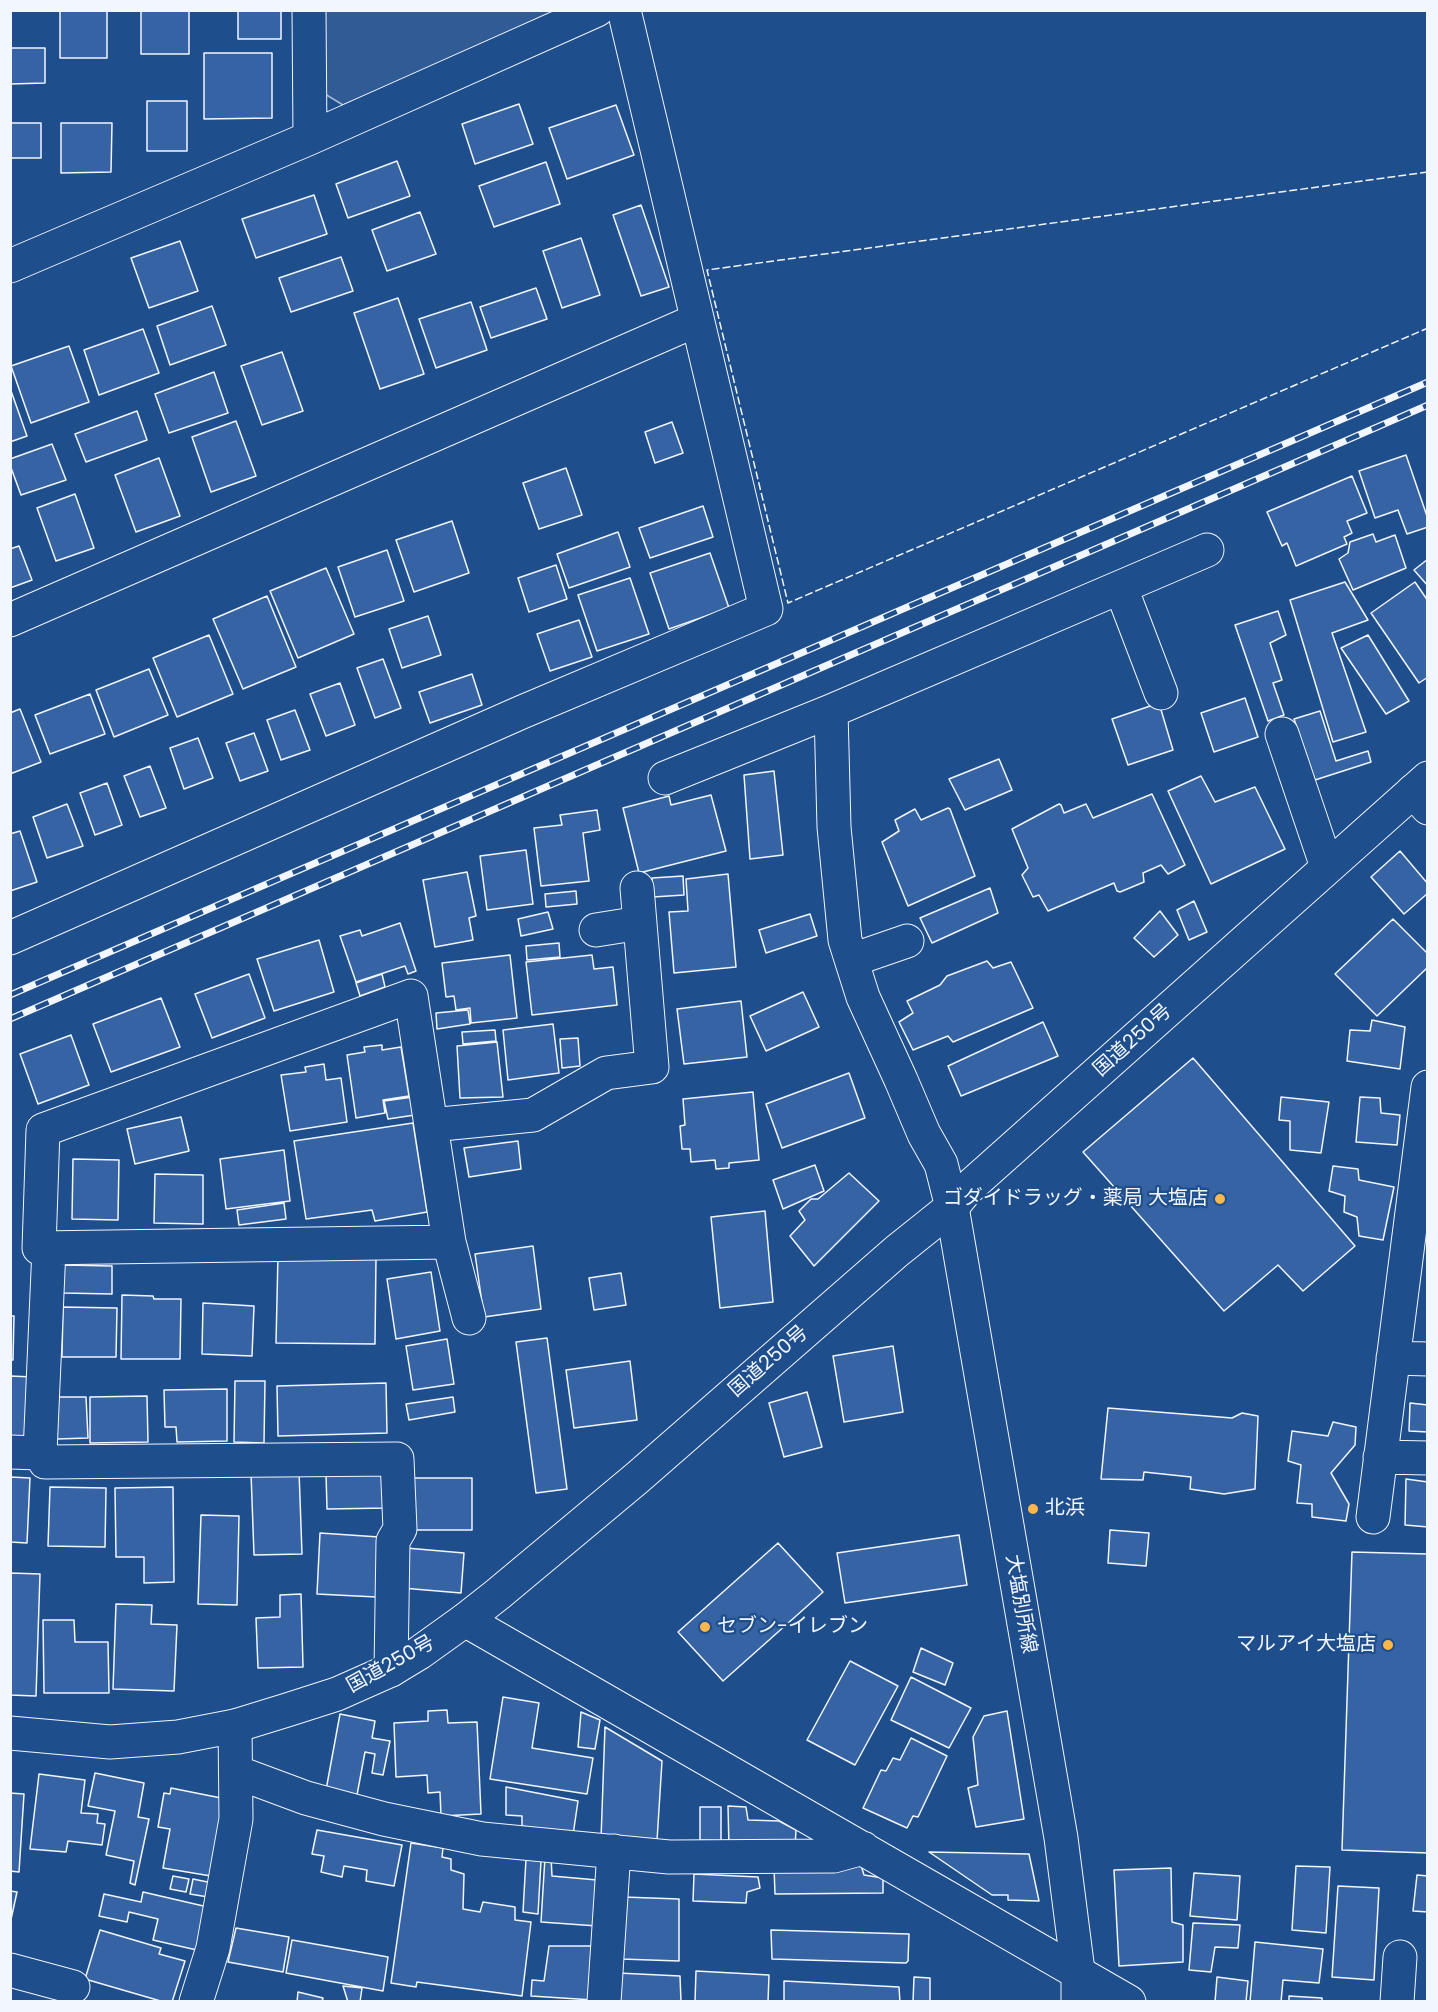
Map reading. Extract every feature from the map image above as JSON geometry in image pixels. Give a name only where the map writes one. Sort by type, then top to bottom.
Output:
[{"type":"main road","points":[[309,10],[310,138]]},
{"type":"main road","points":[[10,266],[310,138],[597,10]]},
{"type":"main road","points":[[10,938],[522,712],[766,609],[624,10]]},
{"type":"main road","points":[[10,620],[697,320]]},
{"type":"main road","points":[[665,778],[831,711],[1207,550]]},
{"type":"main road","points":[[1121,588],[1161,693]]},
{"type":"main road","name":"大塩別所線","points":[[831,711],[834,827],[846,940],[863,997],[924,1134],[941,1164],[952,1207],[1061,1838],[1078,1986]]},
{"type":"main road","points":[[1282,734],[1328,867]]},
{"type":"main road","name":"国道250号","points":[[10,1733],[110,1742],[178,1737],[236,1726],[337,1694],[391,1670],[419,1653],[465,1620],[637,1478],[897,1251],[952,1207],[967,1189],[1328,867],[1423,792]]},
{"type":"main road","points":[[431,1125],[533,1115],[606,1073],[652,1067],[637,888]]},
{"type":"main road","points":[[596,930],[640,923]]},
{"type":"main road","points":[[852,960],[907,941]]},
{"type":"main road","points":[[449,1242],[39,1248],[43,1130],[411,996],[449,1242],[469,1318]]},
{"type":"main road","points":[[1373,1517],[1393,1358],[1421,1186],[1428,1087]]},
{"type":"main road","points":[[49,1248],[25,1453],[45,1462],[398,1459],[400,1529],[393,1541],[391,1670]]},
{"type":"main road","points":[[1393,1358],[1428,1359]]},
{"type":"main road","points":[[1380,1457],[1428,1458]]},
{"type":"main road","points":[[465,1620],[863,1848],[1078,1986],[1129,2001]]},
{"type":"main road","points":[[196,2001],[213,1948],[236,1819],[236,1726]]},
{"type":"main road","points":[[236,1773],[306,1798],[384,1820],[482,1839],[669,1857],[834,1856],[863,1848]]},
{"type":"main road","points":[[604,2001],[614,1851]]},
{"type":"main road","points":[[1397,2001],[1400,1957]]},
{"type":"main road","points":[[10,1970],[73,1987]]},
{"type":"shaded area","points":[[321,11],[561,11],[343,105],[320,91]]},
{"type":"building","points":[[60,10],[107,10],[107,58],[60,58]]},
{"type":"building","points":[[141,10],[189,10],[189,54],[141,54]]},
{"type":"building","points":[[238,10],[281,10],[281,39],[238,39]]},
{"type":"building","points":[[10,48],[45,48],[45,83],[10,84]]},
{"type":"building","points":[[204,53],[272,53],[272,118],[204,119]]},
{"type":"building","points":[[147,101],[187,101],[187,151],[147,151]]},
{"type":"building","points":[[519,104],[533,144],[475,164],[462,124]]},
{"type":"building","points":[[616,105],[634,155],[567,179],[549,128]]},
{"type":"building","points":[[10,123],[41,123],[41,158],[10,158]]},
{"type":"building","points":[[61,123],[112,123],[111,172],[61,173]]},
{"type":"building","points":[[397,161],[410,196],[348,218],[336,184]]},
{"type":"building","points":[[546,162],[560,204],[494,227],[479,186]]},
{"type":"building","points":[[314,195],[327,234],[256,258],[242,219]]},
{"type":"building","points":[[641,205],[669,287],[641,296],[613,215]]},
{"type":"building","points":[[420,212],[436,254],[387,271],[372,230]]},
{"type":"building","points":[[581,238],[600,295],[562,308],[543,251]]},
{"type":"building","points":[[180,241],[198,291],[149,308],[131,258]]},
{"type":"building","points":[[341,257],[353,291],[291,312],[279,278]]},
{"type":"building","points":[[536,288],[547,319],[491,338],[480,307]]},
{"type":"building","points":[[398,298],[424,374],[380,389],[354,313]]},
{"type":"building","points":[[471,302],[487,350],[436,368],[419,319]]},
{"type":"building","points":[[212,306],[226,345],[170,365],[157,326]]},
{"type":"building","points":[[143,329],[159,373],[99,395],[84,350]]},
{"type":"building","points":[[69,346],[89,402],[31,423],[11,366]]},
{"type":"building","points":[[282,352],[303,411],[262,425],[241,366]]},
{"type":"building","points":[[214,372],[228,413],[169,433],[155,394]]},
{"type":"building","points":[[10,388],[27,436],[10,442]]},
{"type":"building","points":[[137,411],[147,440],[86,462],[75,434]]},
{"type":"building","points":[[236,421],[256,476],[211,492],[192,437]]},
{"type":"building","points":[[672,422],[683,453],[655,463],[645,432]]},
{"type":"building","points":[[52,444],[66,480],[21,495],[10,459]]},
{"type":"building","points":[[1406,455],[1428,519],[1428,527],[1407,534],[1398,510],[1375,518],[1359,471]]},
{"type":"building","points":[[159,458],[180,516],[136,532],[115,475]]},
{"type":"building","points":[[566,468],[582,515],[539,529],[523,483]]},
{"type":"building","points":[[1352,476],[1367,513],[1347,521],[1352,533],[1344,537],[1347,544],[1296,566],[1287,543],[1282,546],[1267,512]]},
{"type":"building","points":[[75,494],[94,548],[56,561],[37,508]]},
{"type":"building","points":[[703,506],[713,537],[650,558],[639,528]]},
{"type":"building","points":[[452,521],[469,573],[414,592],[396,540]]},
{"type":"building","points":[[618,532],[630,567],[569,588],[557,554]]},
{"type":"building","points":[[1373,534],[1376,542],[1395,535],[1406,568],[1353,590],[1339,559],[1348,553],[1350,542]]},
{"type":"building","points":[[19,546],[32,580],[10,588],[10,549]]},
{"type":"building","points":[[387,550],[404,601],[355,617],[338,567]]},
{"type":"building","points":[[710,553],[729,608],[669,629],[650,573]]},
{"type":"building","points":[[1428,559],[1428,586],[1414,570]]},
{"type":"building","points":[[556,565],[567,599],[529,612],[518,578]]},
{"type":"building","points":[[326,568],[354,634],[298,658],[270,591]]},
{"type":"building","points":[[630,578],[649,634],[597,651],[578,595]]},
{"type":"building","points":[[1345,582],[1368,620],[1332,633],[1366,732],[1333,742],[1290,600]]},
{"type":"building","points":[[1415,582],[1428,601],[1428,677],[1419,683],[1371,613]]},
{"type":"building","points":[[267,596],[296,667],[243,689],[213,619]]},
{"type":"building","points":[[1278,611],[1286,635],[1270,643],[1282,680],[1273,683],[1284,715],[1268,721],[1235,625]]},
{"type":"building","points":[[428,616],[441,655],[402,668],[389,629]]},
{"type":"building","points":[[579,620],[592,657],[550,671],[537,634]]},
{"type":"building","points":[[209,635],[233,694],[177,717],[153,658]]},
{"type":"building","points":[[1368,635],[1409,701],[1386,714],[1341,648]]},
{"type":"building","points":[[383,659],[401,708],[375,718],[357,668]]},
{"type":"building","points":[[149,669],[168,715],[114,737],[96,690]]},
{"type":"building","points":[[472,674],[482,705],[430,723],[419,692]]},
{"type":"building","points":[[340,683],[355,725],[326,736],[310,694]]},
{"type":"building","points":[[90,694],[105,734],[50,754],[35,715]]},
{"type":"building","points":[[1245,698],[1258,737],[1214,752],[1201,713]]},
{"type":"building","points":[[1159,703],[1173,750],[1128,765],[1112,719]]},
{"type":"building","points":[[20,709],[41,762],[10,774],[10,713]]},
{"type":"building","points":[[295,710],[310,750],[281,760],[267,720]]},
{"type":"building","points":[[1320,711],[1336,761],[1368,751],[1371,762],[1315,780],[1294,719]]},
{"type":"building","points":[[254,733],[268,771],[240,781],[226,743]]},
{"type":"building","points":[[198,738],[213,778],[184,789],[170,748]]},
{"type":"building","points":[[999,759],[1012,790],[965,810],[949,779]]},
{"type":"building","points":[[150,766],[166,808],[140,817],[124,776]]},
{"type":"building","points":[[774,771],[783,855],[750,859],[744,775]]},
{"type":"building","points":[[1201,776],[1215,802],[1255,787],[1285,849],[1211,884],[1168,791]]},
{"type":"building","points":[[107,783],[122,825],[95,835],[80,793]]},
{"type":"building","points":[[1152,794],[1185,865],[1168,874],[1161,865],[1143,873],[1144,882],[1120,892],[1117,891],[1114,883],[1048,911],[1039,895],[1033,897],[1022,875],[1028,868],[1012,829],[1059,804],[1064,813],[1086,804],[1093,818]]},
{"type":"building","points":[[711,795],[726,851],[639,873],[623,808],[669,796],[671,805]]},
{"type":"building","points":[[67,804],[83,846],[47,858],[33,817]]},
{"type":"building","points":[[948,808],[975,876],[908,906],[882,842],[899,831],[895,820],[915,809],[921,820]]},
{"type":"building","points":[[597,810],[600,830],[583,833],[589,881],[541,886],[534,828],[562,825],[560,815]]},
{"type":"building","points":[[20,831],[37,882],[10,891],[10,834]]},
{"type":"building","points":[[526,850],[533,904],[487,910],[480,856]]},
{"type":"building","points":[[1400,851],[1428,884],[1428,893],[1404,914],[1371,877]]},
{"type":"building","points":[[467,872],[476,916],[469,918],[473,940],[435,947],[423,880]]},
{"type":"building","points":[[728,874],[736,967],[674,973],[669,912],[688,911],[686,879]]},
{"type":"building","points":[[683,876],[684,895],[653,897],[652,878]]},
{"type":"building","points":[[990,888],[998,913],[932,943],[920,918]]},
{"type":"building","points":[[576,891],[577,904],[546,907],[545,894]]},
{"type":"building","points":[[1194,901],[1207,932],[1189,940],[1177,910]]},
{"type":"building","points":[[1160,911],[1178,935],[1154,957],[1134,938]]},
{"type":"building","points":[[548,912],[553,929],[521,936],[518,919]]},
{"type":"building","points":[[810,914],[817,936],[766,953],[759,930]]},
{"type":"building","points":[[1393,919],[1428,954],[1428,967],[1377,1016],[1335,974]]},
{"type":"building","points":[[400,923],[416,971],[408,974],[405,966],[356,982],[340,936],[360,930],[362,936]]},
{"type":"building","points":[[319,940],[334,992],[274,1011],[257,959]]},
{"type":"building","points":[[559,943],[560,957],[527,960],[526,946]]},
{"type":"building","points":[[510,955],[517,1018],[471,1023],[470,1008],[456,1010],[454,996],[446,997],[442,963]]},
{"type":"building","points":[[592,955],[594,969],[613,967],[617,1005],[532,1015],[526,962]]},
{"type":"building","points":[[987,961],[993,968],[1011,962],[1033,1008],[953,1042],[948,1036],[913,1050],[899,1022],[913,1013],[907,1001],[940,985],[947,976]]},
{"type":"building","points":[[249,974],[265,1018],[212,1038],[195,994]]},
{"type":"building","points":[[382,974],[385,987],[360,996],[356,983]]},
{"type":"building","points":[[803,992],[819,1027],[766,1051],[750,1016]]},
{"type":"building","points":[[161,998],[180,1047],[111,1072],[93,1024]]},
{"type":"building","points":[[741,1001],[747,1057],[684,1064],[677,1009]]},
{"type":"building","points":[[468,1010],[470,1024],[437,1029],[436,1013]]},
{"type":"building","points":[[1372,1020],[1405,1027],[1400,1069],[1347,1061],[1350,1030],[1370,1031]]},
{"type":"building","points":[[1043,1022],[1058,1056],[961,1096],[948,1066]]},
{"type":"building","points":[[553,1024],[559,1073],[508,1080],[503,1030]]},
{"type":"building","points":[[495,1030],[496,1041],[463,1044],[462,1032]]},
{"type":"building","points":[[71,1035],[89,1085],[38,1104],[20,1054]]},
{"type":"building","points":[[578,1038],[580,1066],[562,1068],[560,1039]]},
{"type":"building","points":[[497,1042],[503,1097],[460,1098],[457,1046]]},
{"type":"building","points":[[382,1045],[382,1050],[401,1047],[409,1096],[383,1100],[385,1113],[356,1118],[347,1055],[365,1052],[364,1047]]},
{"type":"building","name":"ゴダイドラッグ・薬局 大塩店","points":[[1193,1058],[1355,1246],[1303,1291],[1278,1265],[1224,1311],[1083,1152]]},
{"type":"building","points":[[324,1064],[326,1080],[341,1078],[347,1122],[290,1131],[281,1075],[306,1072],[305,1067]]},
{"type":"building","points":[[849,1073],[865,1118],[782,1148],[766,1104]]},
{"type":"building","points":[[753,1092],[759,1160],[729,1163],[729,1168],[716,1169],[715,1160],[691,1162],[690,1149],[682,1149],[680,1126],[685,1125],[683,1099]]},
{"type":"building","points":[[413,1097],[415,1115],[388,1119],[384,1101]]},
{"type":"building","points":[[1281,1097],[1329,1102],[1321,1153],[1290,1150],[1290,1121],[1279,1120]]},
{"type":"building","points":[[1360,1097],[1380,1098],[1381,1113],[1400,1115],[1397,1145],[1356,1142]]},
{"type":"building","points":[[181,1117],[189,1151],[135,1164],[127,1129]]},
{"type":"building","points":[[413,1123],[427,1212],[375,1221],[372,1210],[306,1219],[294,1141]]},
{"type":"building","points":[[518,1141],[521,1169],[469,1177],[464,1148]]},
{"type":"building","points":[[284,1150],[290,1201],[226,1209],[220,1159]]},
{"type":"building","points":[[73,1159],[119,1160],[118,1220],[72,1219]]},
{"type":"building","points":[[815,1165],[824,1191],[783,1209],[773,1180]]},
{"type":"building","points":[[1333,1166],[1358,1169],[1359,1180],[1394,1187],[1383,1240],[1359,1236],[1357,1217],[1344,1212],[1345,1196],[1329,1191]]},
{"type":"building","points":[[849,1173],[879,1201],[814,1266],[790,1236],[805,1220],[799,1211],[811,1199],[818,1199]]},
{"type":"building","points":[[155,1174],[203,1175],[203,1224],[154,1223]]},
{"type":"building","points":[[284,1203],[286,1219],[239,1225],[237,1210]]},
{"type":"building","points":[[765,1211],[773,1302],[720,1308],[711,1217]]},
{"type":"building","points":[[533,1246],[541,1309],[484,1317],[475,1254]]},
{"type":"building","points":[[278,1255],[376,1257],[375,1344],[276,1343]]},
{"type":"building","points":[[64,1265],[112,1266],[112,1294],[63,1293]]},
{"type":"building","points":[[431,1272],[440,1331],[396,1339],[387,1279]]},
{"type":"building","points":[[621,1273],[626,1305],[594,1310],[589,1278]]},
{"type":"building","points":[[122,1295],[153,1296],[154,1299],[181,1299],[180,1359],[121,1359]]},
{"type":"building","points":[[203,1303],[254,1306],[252,1356],[202,1354]]},
{"type":"building","points":[[63,1307],[117,1308],[116,1357],[62,1357]]},
{"type":"building","points":[[10,1316],[14,1316],[13,1360],[10,1360]]},
{"type":"building","points":[[547,1338],[567,1489],[536,1493],[516,1342]]},
{"type":"building","points":[[447,1339],[454,1384],[413,1390],[406,1346]]},
{"type":"building","points":[[893,1346],[903,1412],[844,1422],[833,1356]]},
{"type":"building","points":[[630,1361],[637,1420],[574,1428],[566,1370]]},
{"type":"building","points":[[10,1376],[33,1377],[30,1441],[10,1440]]},
{"type":"building","points":[[235,1381],[265,1381],[264,1443],[234,1442]]},
{"type":"building","points":[[386,1383],[387,1433],[278,1436],[277,1386]]},
{"type":"building","points":[[227,1389],[227,1441],[177,1442],[176,1427],[165,1427],[164,1390]]},
{"type":"building","points":[[807,1392],[822,1447],[784,1457],[769,1403]]},
{"type":"building","points":[[147,1396],[148,1442],[90,1443],[90,1397]]},
{"type":"building","points":[[56,1397],[86,1397],[88,1438],[57,1439]]},
{"type":"building","points":[[453,1397],[455,1412],[409,1420],[406,1404]]},
{"type":"building","points":[[1410,1403],[1428,1405],[1428,1432],[1409,1431]]},
{"type":"building","points":[[1108,1408],[1232,1418],[1242,1413],[1258,1416],[1255,1489],[1224,1494],[1190,1489],[1191,1477],[1144,1472],[1143,1480],[1101,1479]]},
{"type":"building","points":[[1333,1422],[1356,1427],[1355,1445],[1331,1473],[1349,1504],[1346,1521],[1312,1517],[1312,1504],[1297,1503],[1301,1465],[1288,1461],[1292,1431],[1328,1436]]},
{"type":"building","points":[[299,1471],[302,1554],[254,1555],[251,1473]]},
{"type":"building","points":[[387,1471],[388,1508],[327,1509],[326,1473]]},
{"type":"building","points":[[10,1477],[30,1478],[27,1543],[10,1542]]},
{"type":"building","points":[[409,1478],[472,1478],[472,1530],[409,1530]]},
{"type":"building","points":[[1406,1479],[1428,1482],[1428,1527],[1405,1525]]},
{"type":"building","points":[[50,1487],[106,1488],[105,1547],[48,1546]]},
{"type":"building","points":[[173,1487],[174,1582],[144,1583],[144,1557],[116,1557],[115,1488]]},
{"type":"building","points":[[201,1515],[239,1516],[237,1605],[198,1604]]},
{"type":"building","points":[[1110,1530],[1149,1533],[1146,1566],[1108,1563]]},
{"type":"building","points":[[320,1533],[379,1537],[376,1597],[317,1594]]},
{"type":"building","points":[[959,1535],[967,1585],[845,1603],[837,1553]]},
{"type":"building","points":[[778,1543],[823,1592],[723,1681],[678,1632]]},
{"type":"building","points":[[406,1548],[464,1553],[461,1593],[402,1588]]},
{"type":"building","name":"マルアイ大塩店","points":[[1352,1552],[1428,1554],[1428,1853],[1342,1850]]},
{"type":"building","points":[[10,1573],[40,1574],[36,1696],[10,1695]]},
{"type":"building","points":[[301,1594],[303,1667],[258,1668],[256,1618],[280,1617],[280,1595]]},
{"type":"building","points":[[116,1604],[152,1605],[151,1624],[177,1625],[174,1691],[113,1689]]},
{"type":"building","points":[[43,1620],[74,1620],[75,1642],[108,1642],[109,1693],[44,1693]]},
{"type":"building","points":[[921,1648],[953,1663],[945,1685],[913,1672]]},
{"type":"building","points":[[850,1661],[898,1686],[855,1765],[807,1740]]},
{"type":"building","points":[[911,1677],[971,1708],[949,1748],[891,1720]]},
{"type":"building","points":[[503,1697],[539,1703],[532,1748],[593,1758],[587,1794],[490,1779]]},
{"type":"building","points":[[447,1710],[448,1723],[477,1722],[481,1814],[441,1816],[440,1792],[428,1793],[427,1775],[396,1777],[394,1723],[428,1721],[428,1711]]},
{"type":"building","points":[[1007,1711],[1024,1819],[976,1827],[968,1788],[978,1785],[973,1737],[984,1716]]},
{"type":"building","points":[[581,1712],[600,1720],[595,1749],[578,1747]]},
{"type":"building","points":[[340,1714],[375,1721],[372,1738],[390,1741],[383,1775],[372,1773],[375,1754],[365,1752],[357,1795],[326,1790]]},
{"type":"building","points":[[605,1727],[662,1761],[657,1841],[601,1839]]},
{"type":"building","points":[[911,1738],[947,1756],[918,1817],[913,1816],[907,1828],[863,1808],[881,1770],[886,1771],[893,1758],[900,1760]]},
{"type":"building","points":[[95,1773],[144,1783],[138,1817],[149,1819],[135,1885],[130,1883],[134,1861],[106,1855],[115,1811],[88,1806]]},
{"type":"building","points":[[39,1774],[85,1780],[81,1813],[98,1814],[97,1823],[105,1824],[102,1845],[68,1841],[66,1852],[30,1849]]},
{"type":"building","points":[[506,1787],[578,1801],[573,1835],[522,1826],[522,1816],[506,1815]]},
{"type":"building","points":[[171,1788],[231,1800],[217,1877],[163,1868],[170,1829],[158,1827],[164,1793],[170,1794]]},
{"type":"building","points":[[10,1793],[24,1794],[19,1872],[10,1871]]},
{"type":"building","points":[[728,1806],[746,1807],[748,1820],[779,1821],[796,1830],[795,1848],[729,1848]]},
{"type":"building","points":[[700,1807],[721,1807],[721,1841],[700,1840]]},
{"type":"building","points":[[317,1830],[402,1845],[394,1886],[366,1881],[367,1870],[344,1866],[342,1877],[321,1872],[324,1856],[312,1854]]},
{"type":"building","points":[[411,1843],[443,1848],[442,1857],[451,1859],[451,1870],[464,1874],[463,1909],[480,1912],[483,1902],[515,1907],[515,1920],[531,1922],[522,1996],[417,1982],[416,1987],[391,1983]]},
{"type":"building","points":[[929,1852],[1029,1854],[1039,1901],[1008,1900],[1008,1895],[992,1895]]},
{"type":"building","points":[[545,1857],[551,1857],[552,1876],[597,1880],[597,1926],[541,1922]]},
{"type":"building","points":[[526,1859],[541,1861],[538,1914],[523,1912]]},
{"type":"building","points":[[861,1865],[864,1875],[883,1878],[883,1893],[775,1894],[774,1867]]},
{"type":"building","points":[[1296,1866],[1330,1867],[1326,1933],[1292,1930]]},
{"type":"building","points":[[1171,1868],[1172,1922],[1183,1925],[1183,1962],[1119,1966],[1114,1870]]},
{"type":"building","points":[[1194,1873],[1240,1876],[1237,1920],[1190,1916]]},
{"type":"building","points":[[694,1874],[758,1877],[760,1888],[747,1892],[746,1903],[693,1901]]},
{"type":"building","points":[[1417,1875],[1428,1876],[1428,1912],[1413,1911]]},
{"type":"building","points":[[173,1876],[189,1879],[186,1892],[170,1889]]},
{"type":"building","points":[[193,1879],[217,1884],[214,1898],[190,1894]]},
{"type":"building","points":[[1338,1886],[1379,1888],[1374,1980],[1332,1977]]},
{"type":"building","points":[[10,1891],[17,1892],[10,1924]]},
{"type":"building","points":[[143,1892],[212,1908],[201,1951],[153,1940],[158,1919],[129,1912],[127,1922],[99,1916],[104,1894],[141,1902]]},
{"type":"building","points":[[623,1897],[679,1899],[679,1961],[621,1959]]},
{"type":"building","points":[[1193,1923],[1240,1925],[1238,1948],[1215,1947],[1211,1972],[1189,1970]]},
{"type":"building","points":[[236,1928],[289,1937],[283,1972],[228,1962]]},
{"type":"building","points":[[100,1930],[161,1948],[159,1954],[185,1961],[172,2002],[164,2002],[85,1979]]},
{"type":"building","points":[[771,1930],[909,1934],[908,1961],[906,1963],[772,1959]]},
{"type":"building","points":[[292,1940],[388,1957],[383,1991],[286,1973]]},
{"type":"building","points":[[1255,1942],[1323,1949],[1319,1983],[1283,1980],[1281,2002],[1250,2002]]},
{"type":"building","points":[[549,1946],[595,1946],[593,2000],[531,1996],[532,1980],[544,1981]]},
{"type":"building","points":[[696,1971],[769,1975],[768,2002],[695,2002]]},
{"type":"building","points":[[618,1973],[680,1976],[681,2002],[617,2002]]},
{"type":"building","points":[[914,1977],[930,1978],[930,2002],[913,2002]]},
{"type":"building","points":[[1217,1977],[1248,1981],[1246,2002],[1215,2002]]},
{"type":"building","points":[[784,1981],[899,1987],[900,2002],[784,2002]]},
{"type":"building","points":[[343,1986],[362,1988],[360,2002],[348,2002]]},
{"type":"building","points":[[298,1992],[323,1998],[322,2002],[297,2002]]},
{"type":"building","points":[[1289,1996],[1322,1998],[1322,2002],[1289,2002]]},
{"type":"railway","points":[[10,995],[1428,382]]},
{"type":"railway","points":[[10,1019],[1428,405]]},
{"type":"fence","points":[[1428,172],[707,270],[788,603],[1428,328]]},
{"type":"place","name":"ゴダイドラッグ・薬局 大塩店","points":[[1220,1199]]},
{"type":"place","name":"北浜","points":[[1033,1509]]},
{"type":"place","name":"セブン-イレブン","points":[[705,1627]]},
{"type":"place","name":"マルアイ大塩店","points":[[1388,1645]]}]
